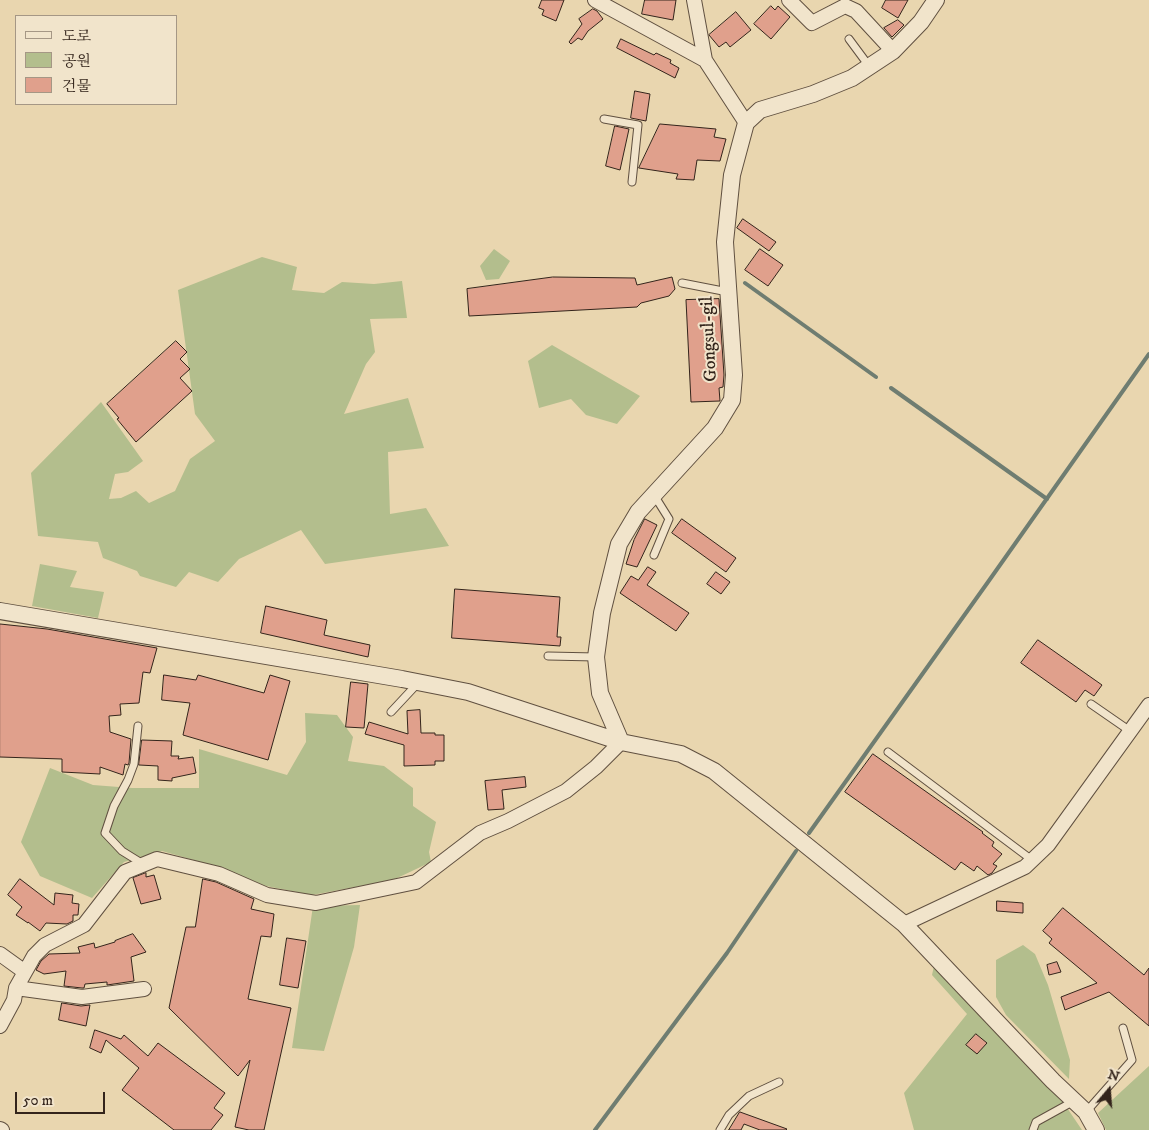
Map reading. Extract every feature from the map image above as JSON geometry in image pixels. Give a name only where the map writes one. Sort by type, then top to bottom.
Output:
[{"type":"street","points":[[596,0],[705,60]]},
{"type":"street","points":[[694,0],[705,60],[746,123],[760,110],[813,94],[852,78],[893,51],[921,22],[936,0]]},
{"type":"street","points":[[789,0],[812,23],[846,6],[856,11],[893,51]]},
{"type":"street","name":"Gongsul-gil","points":[[621,742],[600,693],[596,657],[602,613],[619,544],[638,512],[715,428],[732,400],[734,375],[725,242],[732,175],[746,123]]},
{"type":"street","points":[[0,611],[468,692],[621,742],[682,754],[714,771],[904,924],[1080,1106],[1096,1130]]},
{"type":"street","points":[[904,924],[1025,867],[1048,845],[1149,705]]},
{"type":"street","points":[[0,1026],[14,1000],[16,988],[34,956],[45,945],[84,925],[124,872],[157,859],[219,874],[267,896],[316,903],[416,882],[480,833],[508,821],[566,791],[596,767],[621,742]]},
{"type":"street","points":[[0,954],[26,972]]},
{"type":"street","points":[[16,988],[82,997],[144,989]]},
{"type":"lane","points":[[849,39],[869,66]]},
{"type":"lane","points":[[604,119],[638,125],[632,182]]},
{"type":"lane","points":[[682,283],[728,292]]},
{"type":"lane","points":[[654,495],[669,519],[654,555]]},
{"type":"lane","points":[[548,656],[596,657]]},
{"type":"lane","points":[[391,712],[419,682]]},
{"type":"lane","points":[[1090,704],[1130,731]]},
{"type":"lane","points":[[138,726],[134,764],[114,806],[106,833],[122,851],[143,864]]},
{"type":"lane","points":[[888,752],[1032,860]]},
{"type":"lane","points":[[1033,1130],[1036,1122],[1080,1106],[1132,1060],[1123,1028]]},
{"type":"lane","points":[[720,1130],[729,1115],[749,1096],[779,1082]]},
{"type":"green space","points":[[494,249],[510,261],[499,279],[486,280],[480,266]]},
{"type":"green space","points":[[262,257],[297,267],[292,290],[324,293],[342,282],[374,284],[402,281],[407,318],[370,319],[375,352],[366,364],[344,414],[408,398],[424,448],[388,452],[390,514],[426,508],[449,546],[325,564],[301,530],[239,559],[218,582],[189,572],[176,587],[140,576],[137,571],[103,558],[98,542],[38,536],[31,473],[101,402],[143,461],[128,472],[115,474],[109,499],[121,498],[136,491],[149,503],[175,491],[190,459],[215,441],[195,414],[178,290]]},
{"type":"green space","points":[[552,345],[640,396],[617,424],[586,415],[571,399],[539,408],[528,361]]},
{"type":"green space","points":[[40,564],[77,571],[70,587],[104,592],[98,618],[32,606]]},
{"type":"green space","points":[[305,713],[337,715],[353,737],[348,761],[384,766],[413,788],[413,806],[436,822],[429,852],[431,862],[393,880],[312,895],[266,886],[218,867],[162,851],[124,862],[92,898],[40,876],[21,842],[50,768],[93,785],[132,788],[199,788],[199,749],[287,775],[306,742]]},
{"type":"green space","points":[[360,905],[354,947],[324,1051],[292,1048],[313,906]]},
{"type":"green space","points":[[1023,945],[1035,954],[1048,985],[1070,1060],[1069,1079],[1006,1015],[996,997],[996,960]]},
{"type":"green space","points":[[934,966],[1061,1099],[1082,1130],[914,1130],[904,1093],[967,1014],[932,975]]},
{"type":"green space","points":[[1149,1066],[1149,1130],[1106,1130],[1098,1113]]},
{"type":"building","points":[[542,0],[564,0],[556,21],[542,15],[544,10],[539,8]]},
{"type":"building","points":[[645,0],[676,0],[673,20],[642,14]]},
{"type":"building","points":[[886,0],[908,0],[898,18],[882,8]]},
{"type":"building","points":[[771,6],[775,10],[778,6],[790,17],[771,39],[754,24]]},
{"type":"building","points":[[593,9],[603,19],[588,31],[582,40],[578,38],[571,44],[569,42],[582,24],[579,19]]},
{"type":"building","points":[[736,12],[751,30],[730,47],[726,42],[719,47],[709,35]]},
{"type":"building","points":[[898,20],[904,25],[892,37],[884,28]]},
{"type":"building","points":[[621,39],[654,55],[656,53],[671,60],[670,63],[679,68],[675,78],[617,48]]},
{"type":"building","points":[[635,91],[650,94],[646,121],[631,118]]},
{"type":"building","points":[[660,124],[716,129],[714,137],[726,139],[720,161],[697,160],[694,180],[676,179],[678,174],[639,168]]},
{"type":"building","points":[[615,126],[629,129],[620,170],[606,166]]},
{"type":"building","points":[[743,219],[776,242],[769,251],[737,228]]},
{"type":"building","points":[[760,249],[783,265],[768,286],[745,270]]},
{"type":"building","points":[[553,277],[635,278],[637,285],[672,277],[675,289],[669,296],[641,303],[637,307],[469,316],[467,289]]},
{"type":"building","points":[[719,299],[724,375],[723,387],[719,388],[720,401],[691,402],[686,300]]},
{"type":"building","points":[[176,341],[187,352],[180,359],[190,369],[180,378],[192,391],[136,442],[107,404]]},
{"type":"building","points":[[645,519],[657,525],[637,567],[626,564],[634,540]]},
{"type":"building","points":[[682,519],[736,558],[726,572],[672,533]]},
{"type":"building","points":[[648,567],[656,572],[647,585],[689,613],[676,631],[620,593],[631,576],[638,580]]},
{"type":"building","points":[[716,572],[730,582],[721,594],[707,584]]},
{"type":"building","points":[[455,589],[560,597],[557,637],[561,637],[560,646],[452,638]]},
{"type":"building","points":[[266,606],[327,620],[324,635],[370,645],[368,657],[261,633]]},
{"type":"building","points":[[0,624],[47,629],[157,648],[150,673],[143,672],[139,703],[120,704],[121,715],[109,716],[110,732],[131,739],[129,763],[128,765],[125,764],[123,775],[100,767],[100,774],[62,772],[62,759],[0,757]]},
{"type":"building","points":[[1038,640],[1102,685],[1094,696],[1085,690],[1076,702],[1021,663]]},
{"type":"building","points":[[164,675],[196,680],[198,675],[264,693],[270,675],[290,681],[268,760],[183,735],[190,703],[162,700]]},
{"type":"building","points":[[351,682],[368,684],[364,728],[346,727]]},
{"type":"building","points":[[420,710],[421,733],[444,735],[444,761],[435,761],[435,765],[404,766],[404,745],[365,734],[369,722],[408,734],[407,711]]},
{"type":"building","points":[[142,740],[172,741],[171,756],[179,756],[178,759],[193,757],[196,773],[172,778],[172,781],[158,780],[158,766],[139,765]]},
{"type":"building","points":[[873,754],[983,832],[994,842],[992,846],[1002,854],[993,864],[997,866],[992,873],[988,875],[977,866],[974,871],[961,862],[955,870],[845,792]]},
{"type":"building","points":[[525,777],[526,787],[502,790],[504,809],[488,810],[485,781]]},
{"type":"building","points":[[146,873],[146,877],[154,875],[161,899],[141,904],[133,878]]},
{"type":"building","points":[[20,879],[54,905],[55,893],[73,895],[72,903],[79,904],[78,915],[73,915],[73,921],[67,924],[46,923],[40,931],[16,915],[22,907],[8,895]]},
{"type":"building","points":[[203,879],[216,882],[254,899],[251,909],[274,914],[271,937],[261,936],[248,999],[291,1008],[264,1130],[249,1130],[235,1127],[250,1060],[238,1076],[169,1008],[186,927],[195,927]]},
{"type":"building","points":[[997,901],[1023,903],[1023,913],[997,911]]},
{"type":"building","points":[[1063,908],[1144,975],[1149,968],[1149,1026],[1109,992],[1065,1010],[1061,997],[1097,983],[1049,943],[1052,939],[1043,931]]},
{"type":"building","points":[[133,934],[146,952],[131,957],[134,981],[107,985],[107,982],[85,984],[84,988],[64,986],[66,971],[44,974],[36,970],[41,961],[49,954],[80,953],[78,947],[94,943],[95,948]]},
{"type":"building","points":[[287,938],[306,941],[298,988],[280,985]]},
{"type":"building","points":[[1057,962],[1061,972],[1049,975],[1047,965]]},
{"type":"building","points":[[62,1003],[81,1006],[90,1005],[86,1026],[59,1020]]},
{"type":"building","points":[[95,1030],[121,1039],[124,1035],[148,1056],[158,1043],[225,1093],[214,1108],[223,1115],[211,1130],[174,1130],[122,1090],[139,1068],[106,1040],[101,1053],[90,1048]]},
{"type":"building","points":[[976,1034],[987,1043],[977,1054],[966,1045]]},
{"type":"building","points":[[740,1112],[787,1129],[760,1130],[744,1124],[741,1130],[729,1130]]},
{"type":"waterway","points":[[745,283],[876,377]]},
{"type":"waterway","points":[[809,833],[1149,354]]},
{"type":"waterway","points":[[891,388],[1047,499]]},
{"type":"waterway","points":[[595,1130],[727,953],[796,851]]}]
